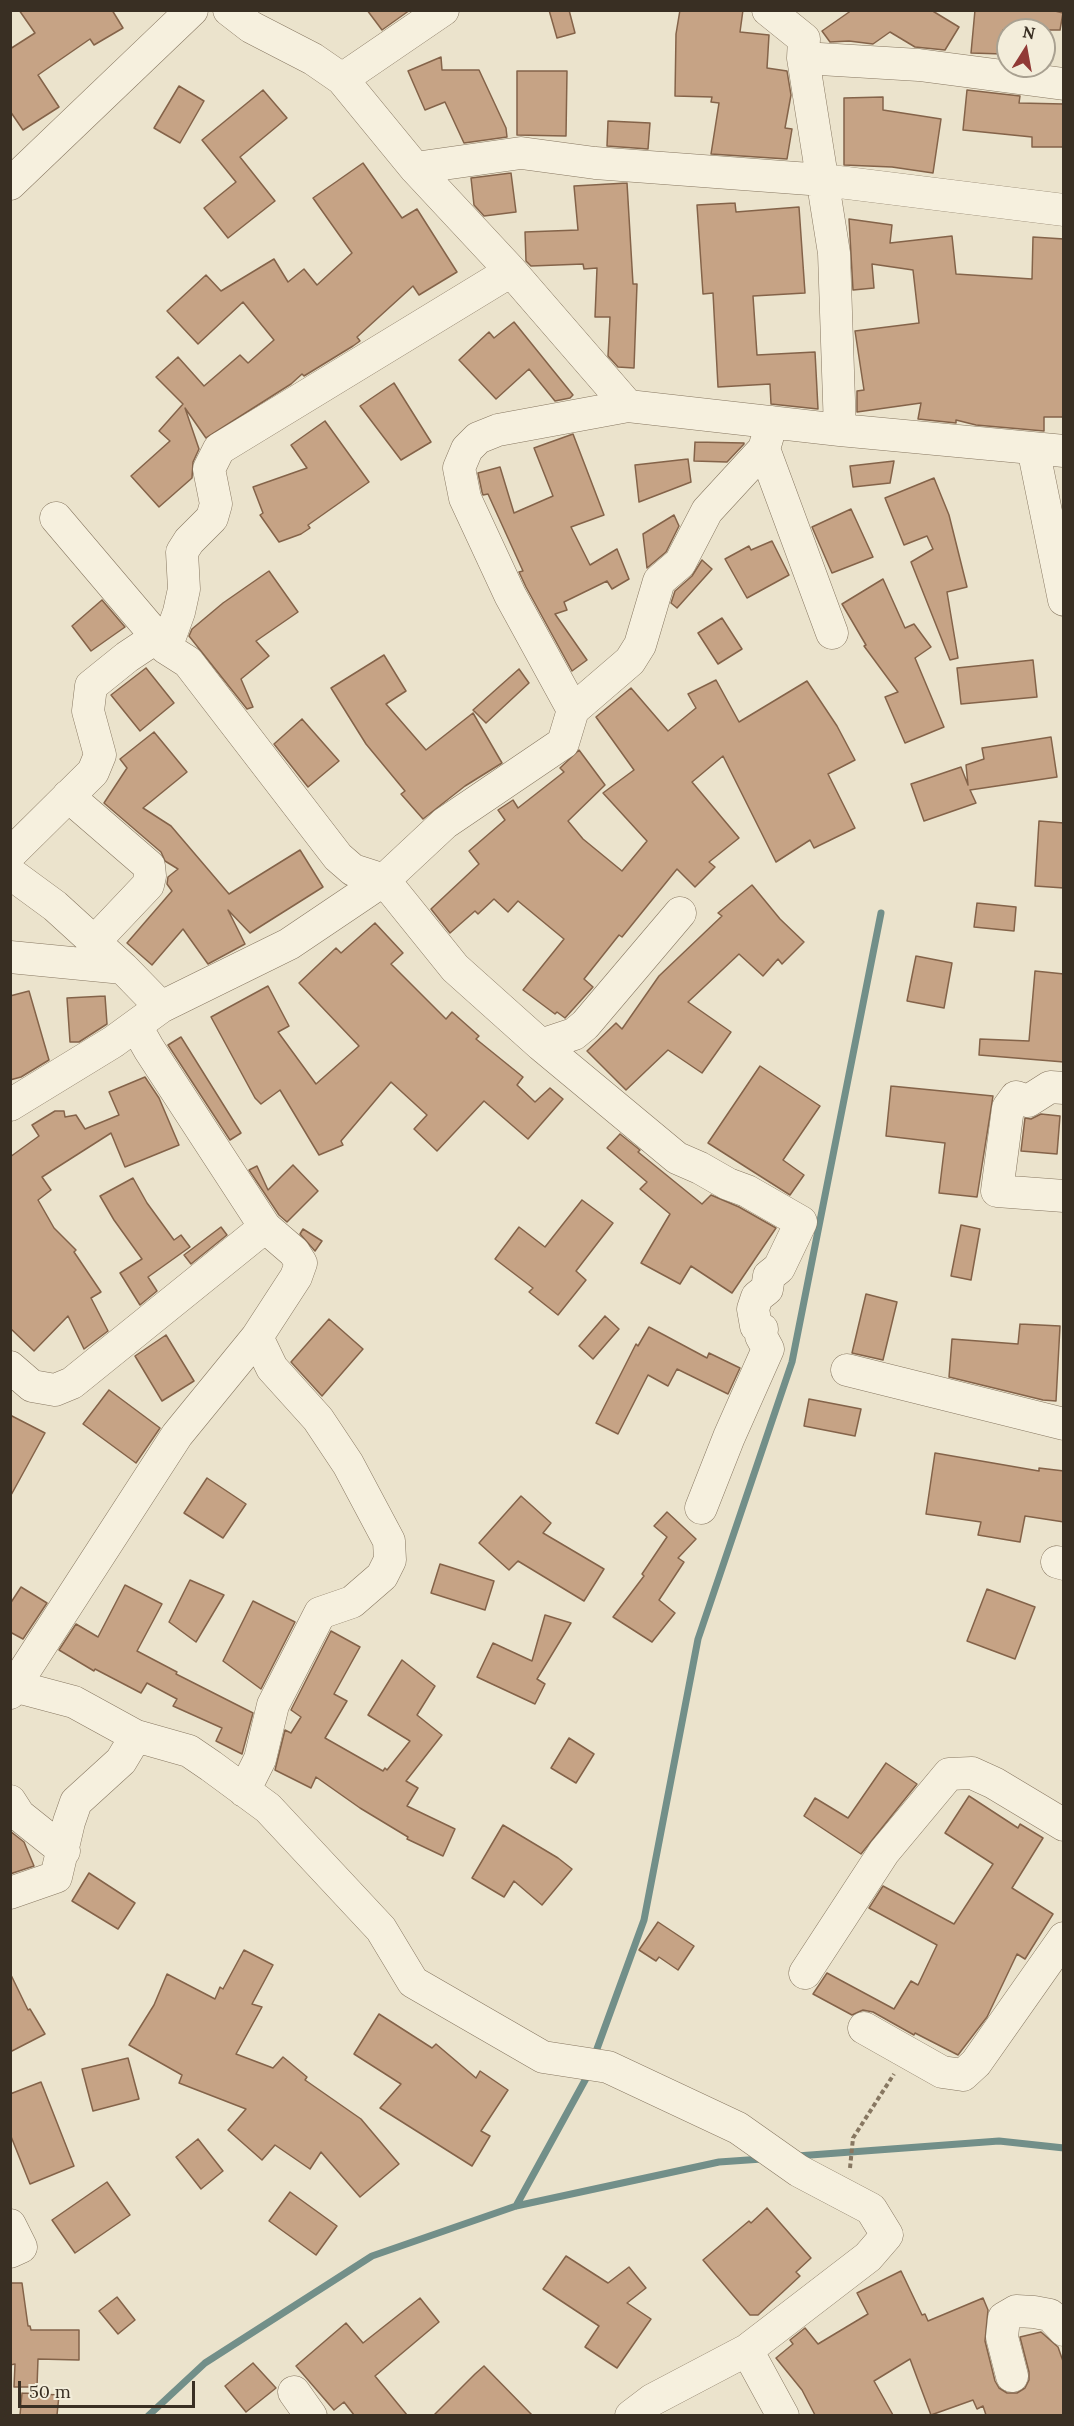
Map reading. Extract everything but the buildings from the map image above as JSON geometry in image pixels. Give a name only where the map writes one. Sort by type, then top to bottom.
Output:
[{"type":"street","points":[[10,184],[192,10]]},
{"type":"street","points":[[229,10],[251,27],[313,59],[342,79],[415,168],[511,271],[628,406]]},
{"type":"street","points":[[342,79],[443,10]]},
{"type":"street","points":[[768,10],[804,39],[803,58],[834,253],[840,430]]},
{"type":"street","points":[[803,58],[919,65],[1064,84]]},
{"type":"street","points":[[415,168],[521,153],[595,163],[823,180],[1064,210]]},
{"type":"street","points":[[10,854],[93,772],[100,755],[88,711],[91,687],[126,657],[162,642],[179,612],[184,589],[182,552],[189,541],[212,518],[216,504],[209,469],[219,449],[511,271]]},
{"type":"street","points":[[573,710],[510,595],[465,498],[459,468],[467,449],[478,438],[498,430],[628,406],[768,435],[840,430],[1048,449],[1064,600]]},
{"type":"street","points":[[768,435],[832,633]]},
{"type":"street","points":[[10,1105],[114,1042],[161,1007],[289,944],[384,880],[445,823],[562,743],[570,726],[573,710],[630,661],[640,645],[659,581],[680,563],[707,511],[768,435]]},
{"type":"street","points":[[56,518],[162,642],[188,662],[338,857],[353,870],[384,880],[455,968],[541,1045],[677,1158],[747,1191],[801,1222],[779,1268],[769,1276],[767,1289],[757,1297],[753,1309],[756,1326],[762,1329],[761,1336],[768,1349],[701,1508]]},
{"type":"street","points":[[68,796],[149,866],[148,885],[94,942]]},
{"type":"street","points":[[10,873],[55,906],[123,968],[161,1007]]},
{"type":"street","points":[[541,1045],[574,1034],[585,1025],[680,913]]},
{"type":"street","points":[[10,957],[123,968]]},
{"type":"street","points":[[136,1026],[265,1227],[294,1252],[301,1263],[296,1278],[256,1337],[177,1435],[12,1688],[75,1702],[136,1736],[189,1751],[268,1808],[381,1929],[412,1982],[543,2057],[608,2067],[738,2128],[799,2171],[871,2209],[887,2235],[868,2257],[747,2350],[652,2400],[631,2415]]},
{"type":"street","points":[[1064,1088],[1050,1087],[1028,1101],[1016,1097],[1008,1108],[996,1191],[1064,1196]]},
{"type":"street","points":[[10,1367],[32,1386],[55,1390],[72,1383],[265,1227]]},
{"type":"street","points":[[244,1791],[260,1759],[273,1705],[320,1613],[352,1602],[382,1576],[390,1560],[389,1541],[348,1464],[318,1419],[272,1368],[256,1337]]},
{"type":"street","points":[[847,1370],[1064,1424]]},
{"type":"street","points":[[10,1893],[56,1877],[76,1802],[122,1761],[136,1736]]},
{"type":"street","points":[[805,1973],[884,1852],[950,1774],[972,1773],[994,1783],[1064,1825]]},
{"type":"street","points":[[10,1800],[19,1815],[64,1851]]},
{"type":"street","points":[[864,2028],[942,2072],[963,2074],[976,2063],[1064,1938]]},
{"type":"street","points":[[10,2225],[21,2247],[10,2253]]},
{"type":"street","points":[[1012,2376],[1002,2337],[1004,2318],[1016,2311],[1050,2314],[1064,2330]]},
{"type":"street","points":[[747,2350],[783,2415]]},
{"type":"path","points":[[848,2197],[853,2138],[908,2053]]},
{"type":"waterway","points":[[594,2057],[644,1920],[698,1639],[792,1362],[881,913]]},
{"type":"waterway","points":[[516,2206],[589,2073]]},
{"type":"waterway","points":[[797,2156],[999,2141],[1064,2148]]},
{"type":"waterway","points":[[148,2416],[205,2363],[372,2256],[516,2206],[719,2162],[762,2159]]}]
